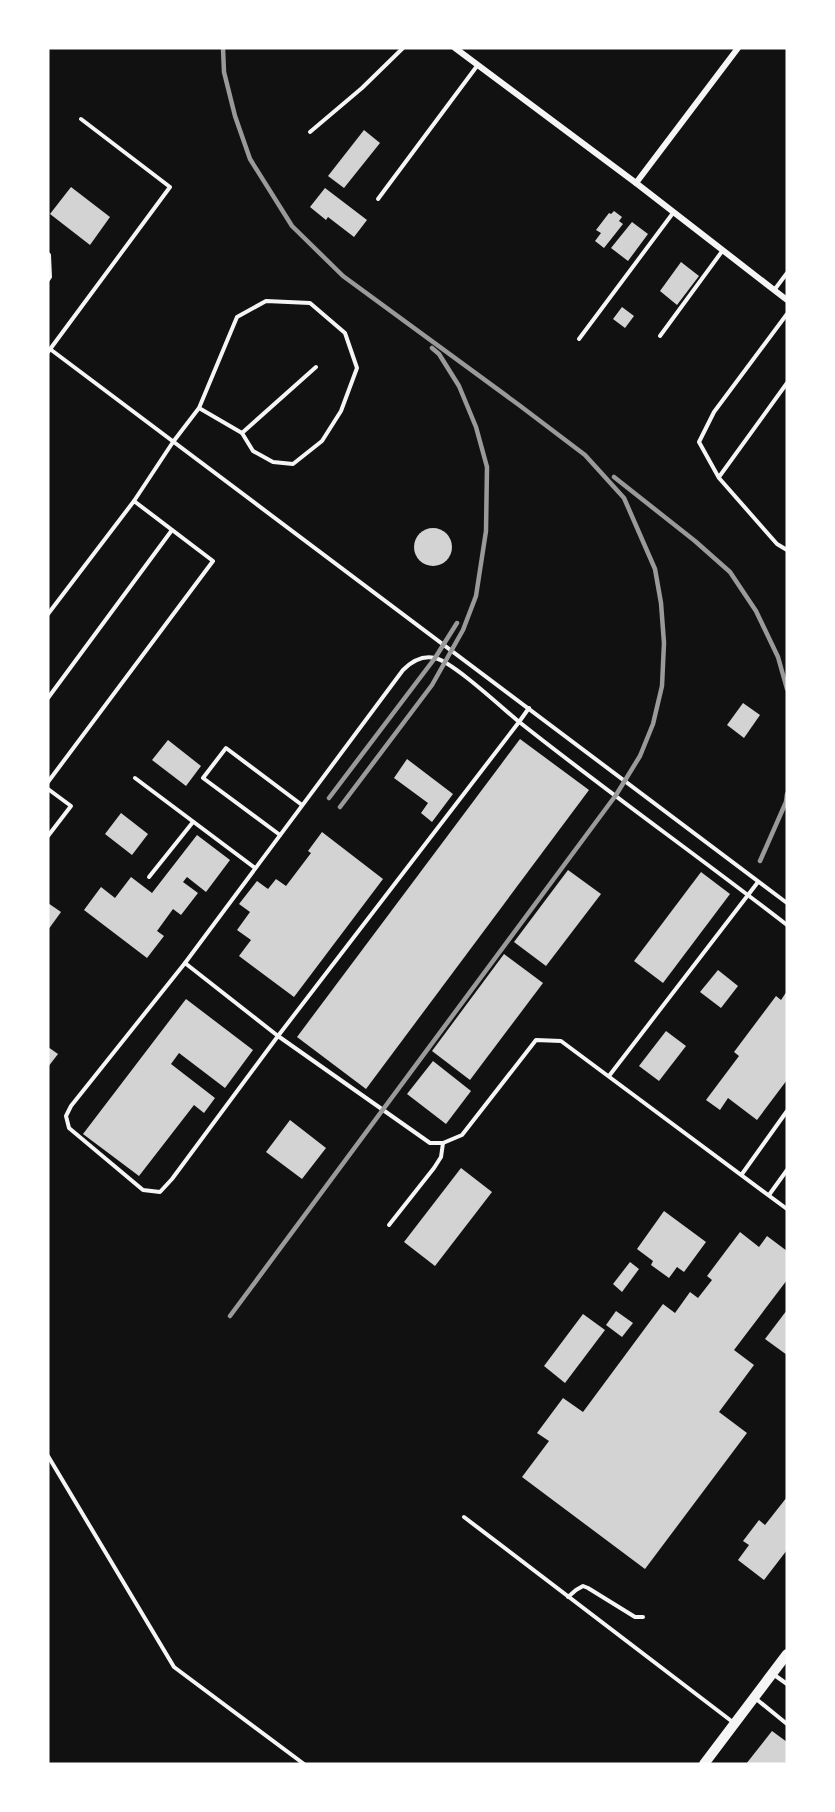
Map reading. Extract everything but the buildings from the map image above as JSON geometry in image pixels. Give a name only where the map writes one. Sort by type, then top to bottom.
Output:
[{"type":"main road","points":[[704,1764],[787,1654]]},
{"type":"street","points":[[455,48],[636,183],[787,300]]},
{"type":"street","points":[[636,183],[738,48]]},
{"type":"lane","points":[[309,132],[362,88],[403,48]]},
{"type":"lane","points":[[378,199],[477,66]]},
{"type":"lane","points":[[81,119],[170,187],[49,351],[787,903]]},
{"type":"lane","points":[[579,339],[673,213]]},
{"type":"lane","points":[[660,336],[723,250]]},
{"type":"lane","points":[[48,254],[50,277],[48,280]]},
{"type":"lane","points":[[775,289],[787,273]]},
{"type":"lane","points":[[48,615],[134,501],[173,442],[199,408],[237,317],[266,301],[310,303],[345,333],[357,368],[341,411],[322,441],[293,464],[273,462],[253,451],[242,433],[199,408]]},
{"type":"lane","points":[[787,314],[714,412],[699,442],[718,478],[777,544],[787,550]]},
{"type":"lane","points":[[242,433],[316,368]]},
{"type":"lane","points":[[718,478],[787,383]]},
{"type":"lane","points":[[48,782],[213,561],[134,501]]},
{"type":"lane","points":[[48,698],[172,530]]},
{"type":"lane","points":[[529,708],[519,722],[278,1036],[172,1179],[160,1192],[143,1190],[69,1128],[66,1116],[70,1107],[185,963],[412,661],[435,657],[446,663],[519,722],[787,925]]},
{"type":"lane","points":[[280,835],[203,778],[214,763],[226,748],[302,805]]},
{"type":"lane","points":[[135,778],[255,868]]},
{"type":"lane","points":[[48,789],[70,806],[48,836]]},
{"type":"lane","points":[[149,878],[193,822]]},
{"type":"lane","points":[[609,1076],[758,882]]},
{"type":"lane","points":[[185,963],[278,1036],[430,1143],[443,1143],[462,1135],[536,1040],[561,1041],[787,1209]]},
{"type":"lane","points":[[742,1174],[787,1111]]},
{"type":"lane","points":[[389,1225],[434,1168],[441,1157],[443,1143]]},
{"type":"lane","points":[[769,1195],[787,1170]]},
{"type":"lane","points":[[48,1456],[174,1667],[304,1764]]},
{"type":"lane","points":[[464,1517],[734,1724]]},
{"type":"lane","points":[[568,1597],[583,1586],[635,1617],[643,1617]]},
{"type":"lane","points":[[772,1673],[787,1684]]},
{"type":"lane","points":[[754,1698],[787,1724]]},
{"type":"railway","points":[[223,48],[224,72],[235,116],[250,159],[292,226],[343,276],[585,455],[624,498],[655,569],[661,603],[664,643],[662,686],[653,724],[640,756],[616,795],[230,1316]]},
{"type":"railway","points":[[340,807],[432,685],[463,630],[476,596],[486,531],[487,467],[476,427],[459,386],[439,354],[432,348]]},
{"type":"railway","points":[[614,477],[695,541],[730,572],[756,611],[778,657],[787,689]]},
{"type":"railway","points":[[329,798],[435,658],[457,623]]},
{"type":"railway","points":[[760,861],[786,802],[787,794]]}]
